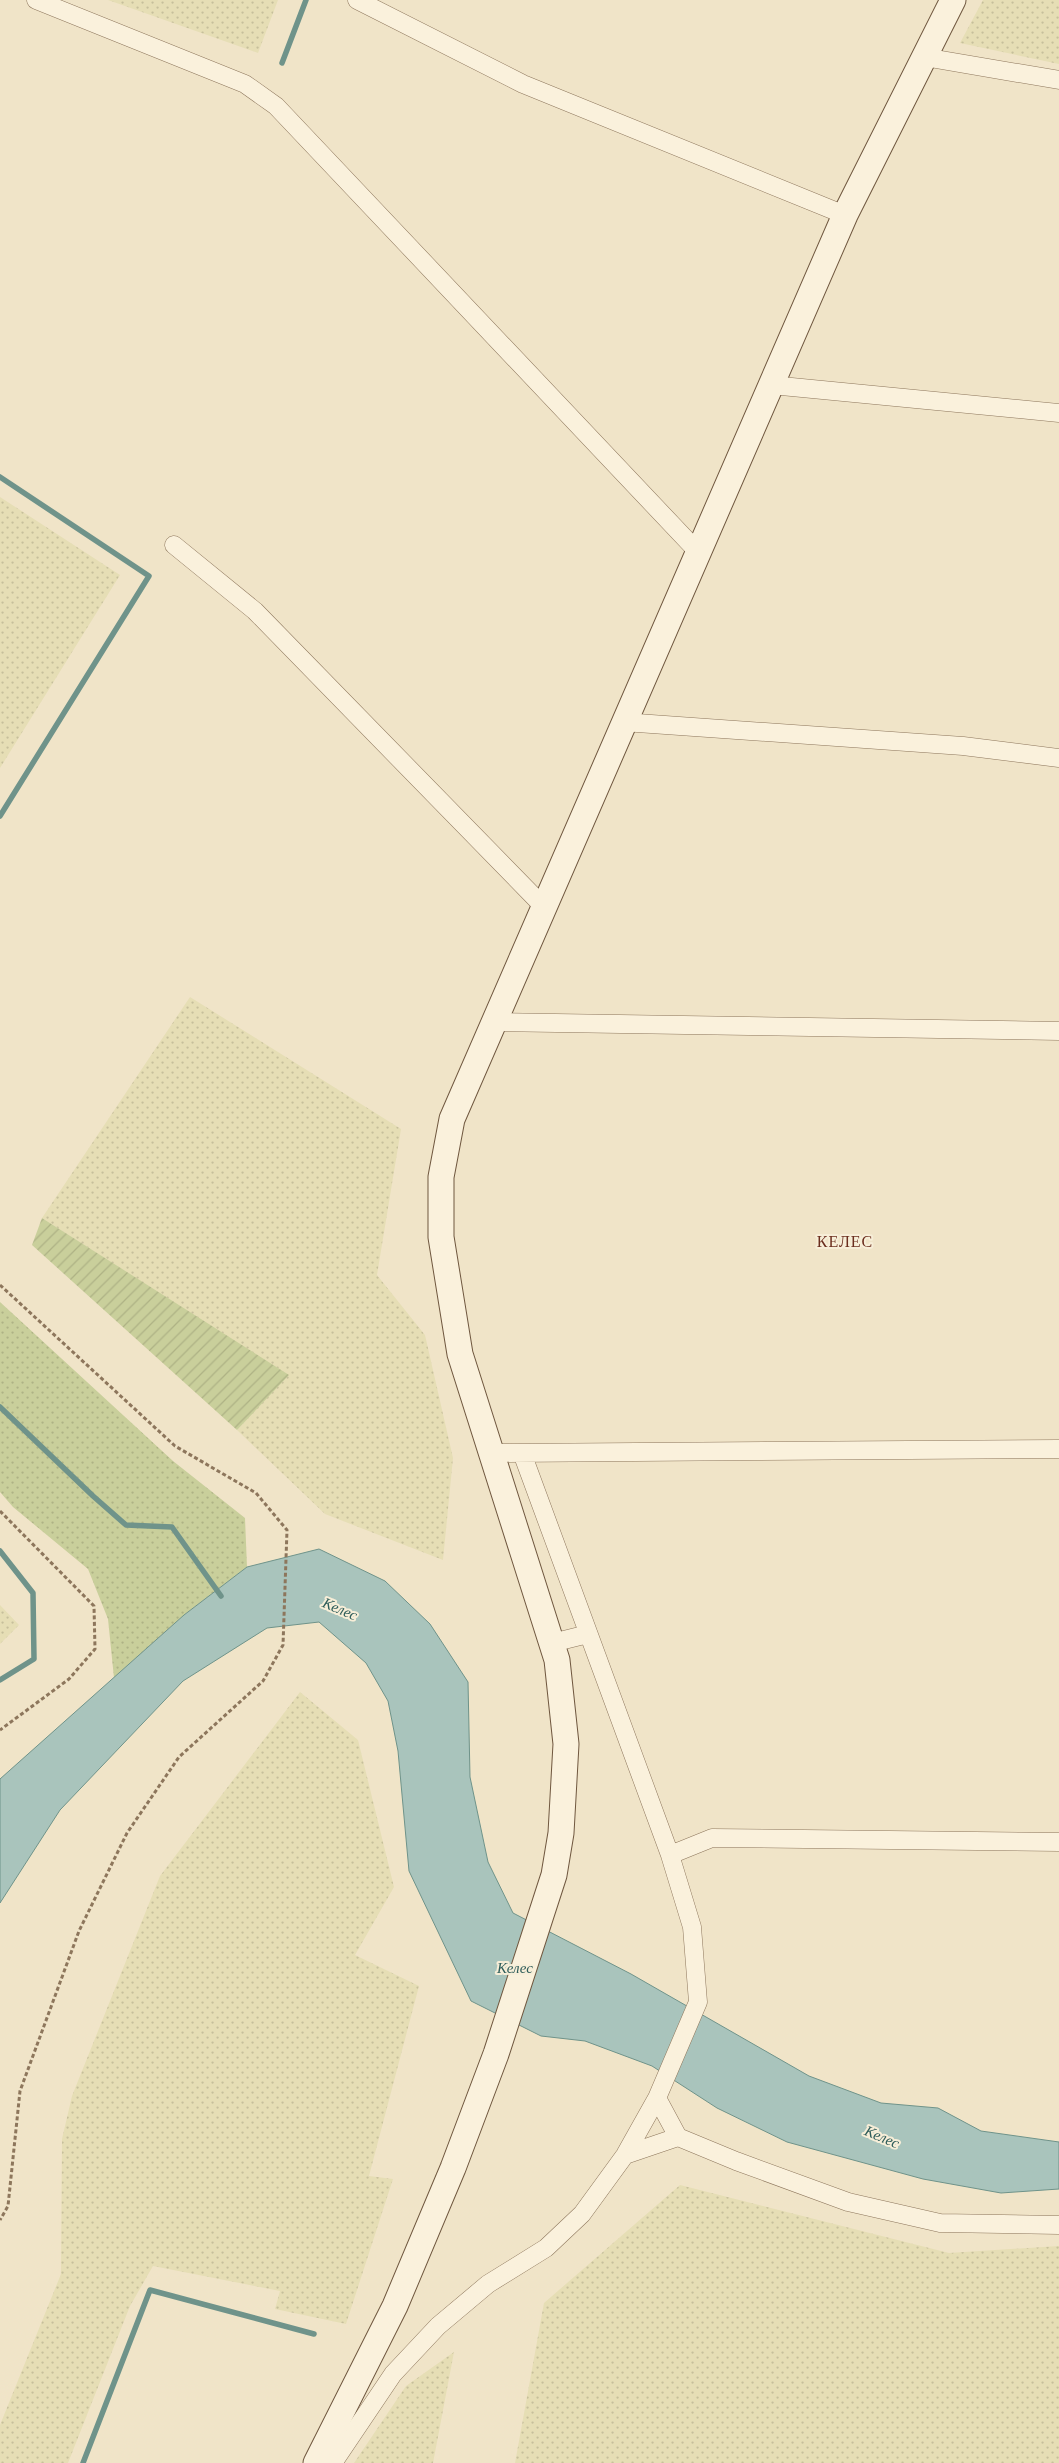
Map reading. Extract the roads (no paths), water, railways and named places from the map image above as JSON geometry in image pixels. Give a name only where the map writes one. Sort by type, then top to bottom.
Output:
[{"type":"main road","points":[[316,2463],[395,2306],[453,2168],[496,2054],[554,1875],[561,1833],[566,1744],[557,1660],[460,1354],[441,1237],[441,1177],[452,1119],[845,215],[953,0]]},
{"type":"street","points":[[36,0],[245,84],[276,106],[698,552]]},
{"type":"street","points":[[357,0],[523,84],[845,215]]},
{"type":"street","points":[[924,57],[1059,80]]},
{"type":"street","points":[[771,385],[1059,413]]},
{"type":"street","points":[[174,545],[255,611],[543,906]]},
{"type":"street","points":[[623,722],[963,746],[1059,758]]},
{"type":"street","points":[[493,1022],[1059,1031]]},
{"type":"street","points":[[492,1454],[1059,1449]]},
{"type":"street","points":[[333,2463],[393,2374],[438,2326],[488,2284],[546,2248],[582,2214],[624,2155],[657,2098],[698,2002],[692,1927],[670,1855],[522,1453]]},
{"type":"street","points":[[552,1643],[588,1634]]},
{"type":"street","points":[[670,1855],[712,1838],[1059,1842]]},
{"type":"street","points":[[657,2098],[678,2136],[736,2161],[848,2202],[940,2223],[1059,2225]]},
{"type":"street","points":[[624,2155],[678,2136]]},
{"type":"water","name":"Келес","points":[[319,1549],[385,1581],[430,1624],[468,1682],[470,1777],[488,1862],[513,1913],[631,1974],[809,2076],[881,2103],[938,2108],[981,2131],[1059,2142],[1059,2189],[1001,2193],[923,2179],[787,2142],[717,2108],[652,2066],[585,2041],[541,2036],[471,2001],[409,1871],[398,1751],[388,1701],[366,1663],[319,1622],[267,1628],[183,1681],[60,1810],[0,1903],[0,1779],[184,1615],[247,1567]]},
{"type":"waterway","points":[[282,63],[306,0]]},
{"type":"waterway","points":[[0,477],[149,576],[0,816]]},
{"type":"waterway","points":[[0,1407],[126,1525],[172,1527],[221,1596]]},
{"type":"waterway","points":[[0,1551],[33,1593],[34,1659],[0,1680]]},
{"type":"waterway","points":[[83,2463],[150,2290],[314,2334]]},
{"type":"district","name":"КЕЛЕС","points":[[845,1241]]}]
